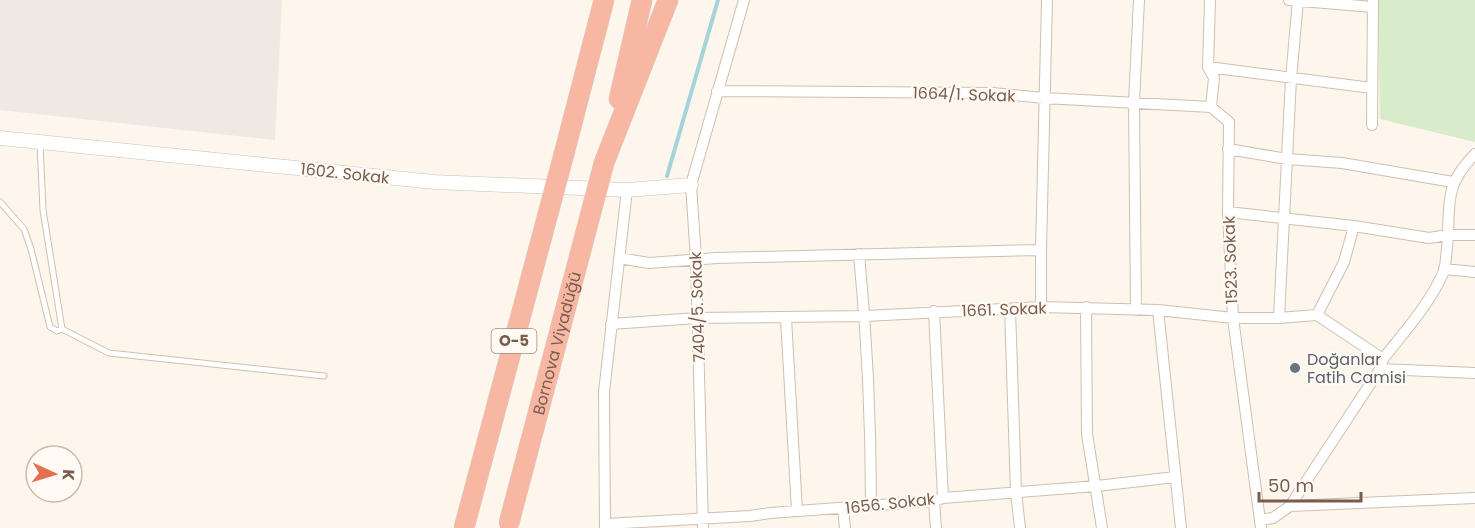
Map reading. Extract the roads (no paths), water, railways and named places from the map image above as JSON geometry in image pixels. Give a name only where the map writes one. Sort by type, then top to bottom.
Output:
[{"type":"highway","name":"O-5","points":[[464,528],[604,0]]},
{"type":"highway","name":"O-5","points":[[604,163],[642,0]]},
{"type":"highway","points":[[604,163],[668,0]]},
{"type":"highway","name":"Bornova Viyadüğü","points":[[508,526],[604,163]]},
{"type":"street","name":"7404/5. Sokak","points":[[703,523],[696,259],[691,185],[744,0]]},
{"type":"street","points":[[1041,307],[1047,0]]},
{"type":"street","points":[[1136,310],[1134,102],[1139,0]]},
{"type":"street","points":[[1210,0],[1208,67],[1214,78],[1211,107]]},
{"type":"street","points":[[1279,318],[1295,0],[1373,3],[1372,124]]},
{"type":"street","points":[[1208,67],[1372,88]]},
{"type":"street","name":"1664/1. Sokak","points":[[717,90],[993,93],[1211,107]]},
{"type":"street","name":"1523. Sokak","points":[[1211,107],[1229,122],[1228,212],[1233,318],[1260,524]]},
{"type":"street","name":"1602. Sokak","points":[[0,138],[434,182],[627,190],[691,185]]},
{"type":"street","points":[[1228,149],[1287,159],[1342,163],[1453,182]]},
{"type":"street","points":[[1260,524],[1290,506],[1381,364],[1425,304],[1444,269],[1453,182],[1461,168],[1475,154]]},
{"type":"street","points":[[1461,168],[1475,169]]},
{"type":"street","points":[[605,526],[604,392],[627,190]]},
{"type":"street","points":[[1228,212],[1354,226],[1429,238],[1475,235]]},
{"type":"street","points":[[1354,226],[1344,262],[1317,315],[1381,364],[1475,373]]},
{"type":"street","points":[[619,258],[650,263],[696,259],[1041,250]]},
{"type":"street","points":[[860,254],[871,434],[871,505]]},
{"type":"street","points":[[1444,269],[1475,272]]},
{"type":"street","name":"1661. Sokak","points":[[611,324],[697,318],[865,316],[1041,307],[1158,310],[1233,318],[1317,315]]},
{"type":"street","points":[[1086,307],[1087,434],[1102,528]]},
{"type":"street","points":[[1010,309],[1016,492],[1020,528]]},
{"type":"street","points":[[1158,310],[1181,528]]},
{"type":"street","points":[[934,311],[939,500],[936,528]]},
{"type":"street","points":[[786,318],[797,511]]},
{"type":"street","name":"1656. Sokak","points":[[605,526],[703,523],[797,511],[1097,486],[1175,477]]},
{"type":"street","points":[[1290,506],[1475,498]]},
{"type":"street","points":[[843,508],[845,528]]},
{"type":"street","points":[[750,516],[750,528]]},
{"type":"lane","points":[[40,141],[43,210],[62,329]]},
{"type":"lane","points":[[0,202],[24,229],[50,327],[57,331],[62,329],[109,353],[324,376]]},
{"type":"waterway","points":[[667,176],[718,0]]},
{"type":"place","name":"Doğanlar Fatih Camisi","points":[[1295,368]]}]
